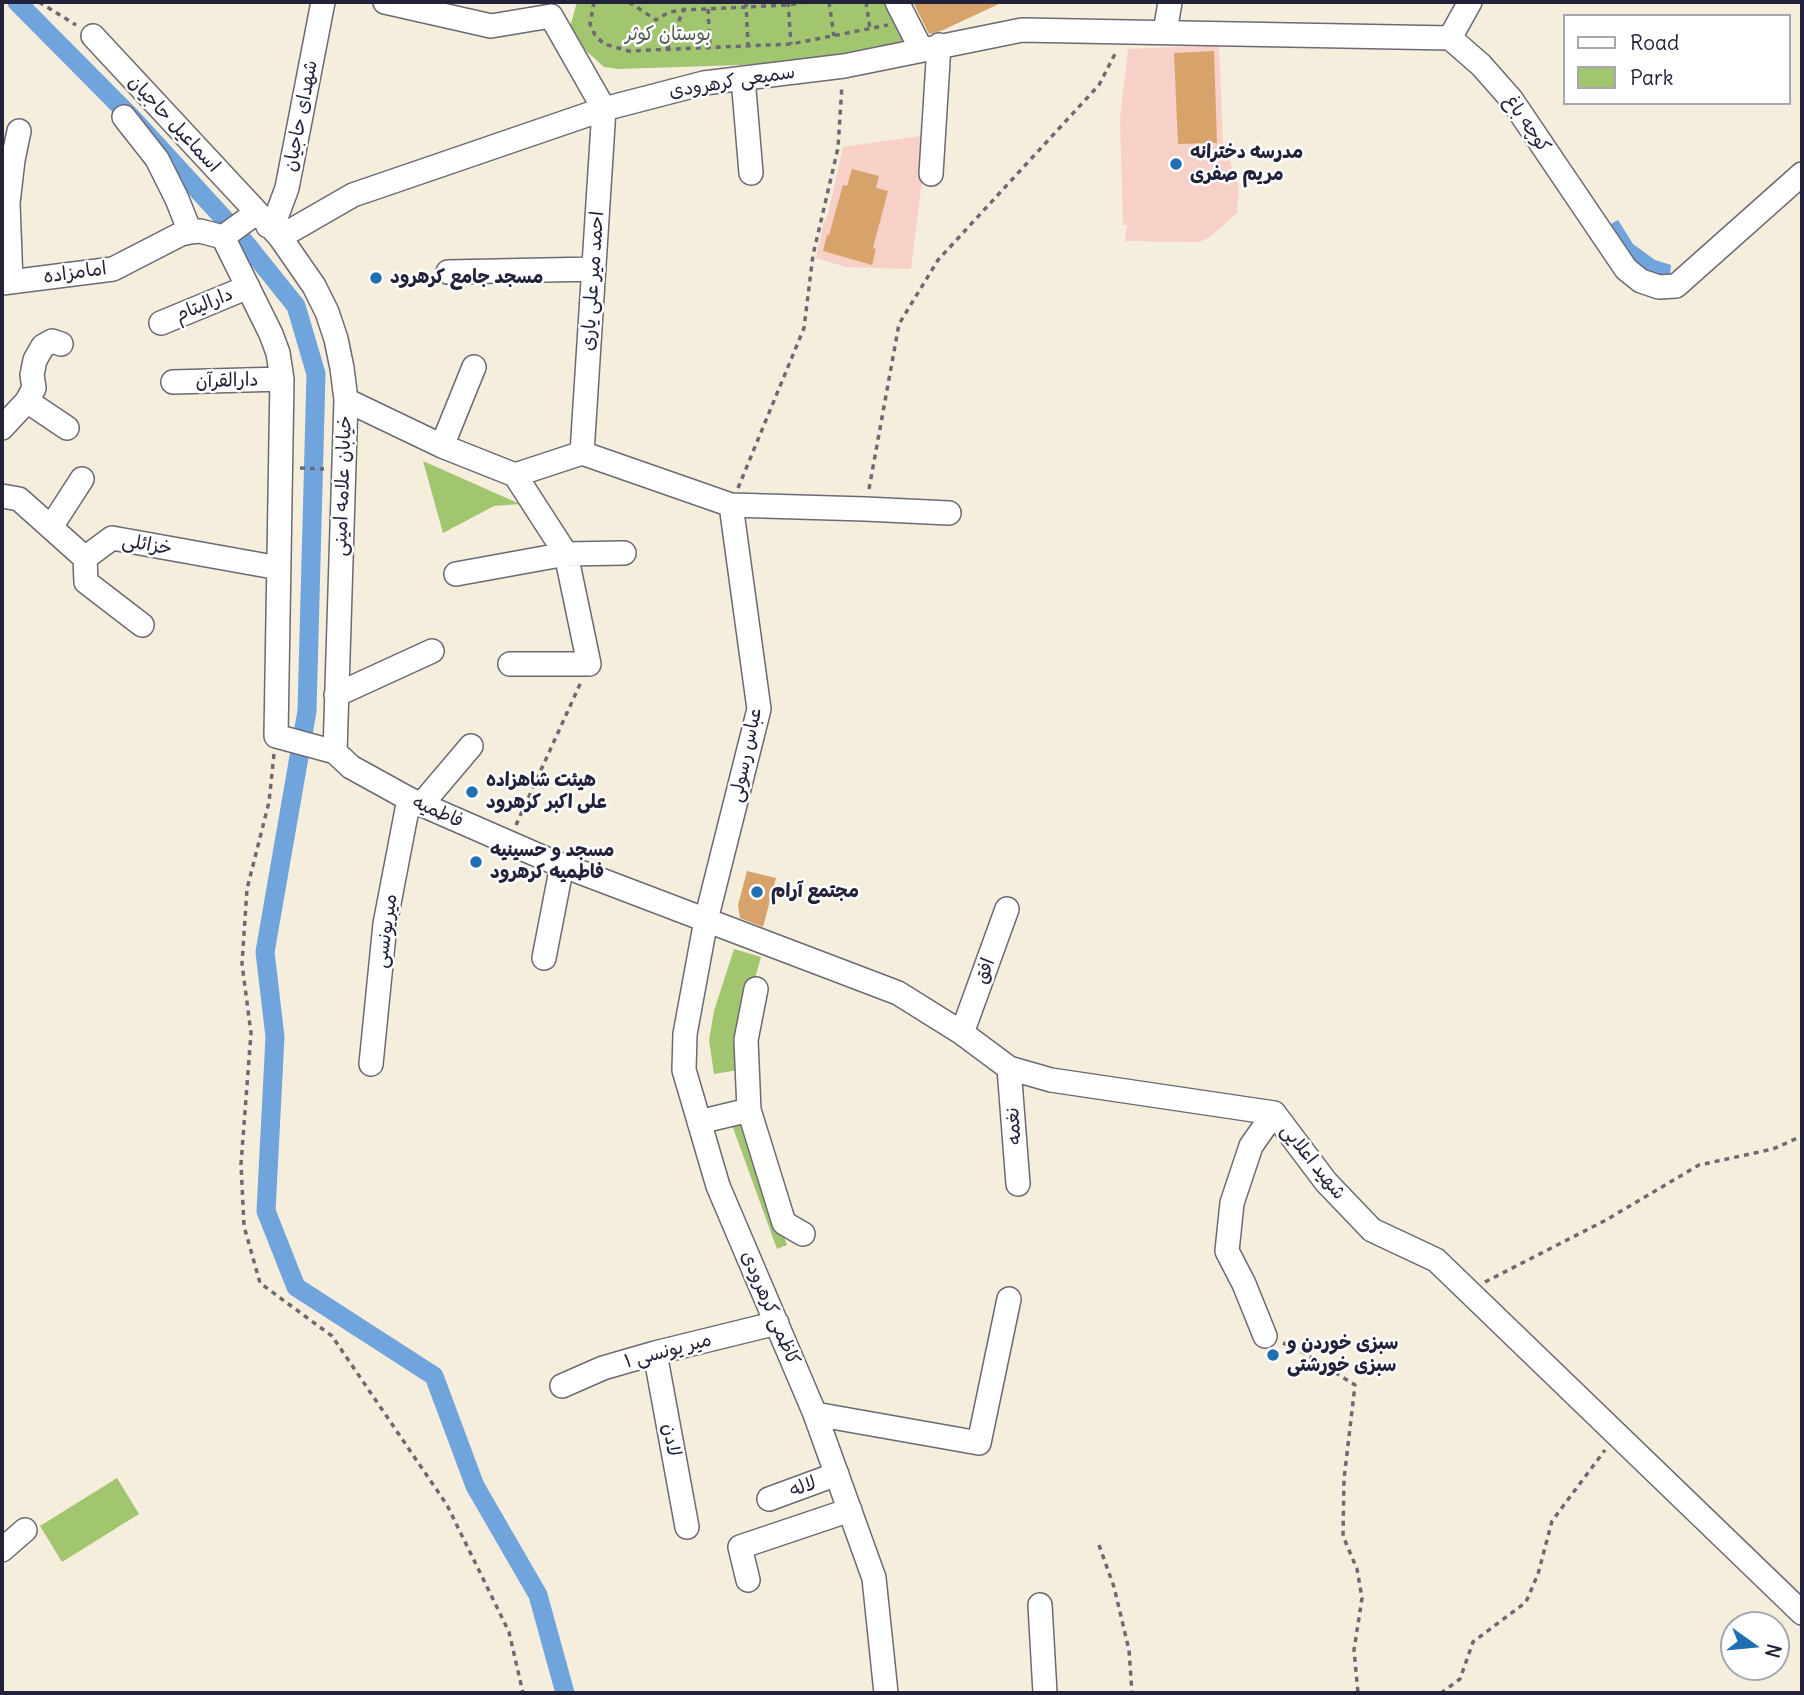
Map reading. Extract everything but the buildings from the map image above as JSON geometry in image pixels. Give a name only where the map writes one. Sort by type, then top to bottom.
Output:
[{"type":"street","name":"شهدای حاجیان","points":[[268,225],[277,215],[287,188],[323,2]]},
{"type":"street","points":[[385,2],[427,7],[491,26],[554,9],[604,109]]},
{"type":"street","points":[[1170,2],[1166,33],[1450,38],[1470,2]]},
{"type":"street","points":[[902,12],[930,47],[931,174]]},
{"type":"street","name":"سمیعی کرهرودی","points":[[223,237],[268,225],[604,109],[704,83],[844,65],[1022,30],[1166,33]]},
{"type":"street","name":"اسماعیل حاجیان","points":[[93,36],[268,225]]},
{"type":"street","name":"کوچه باغ","points":[[1450,38],[1481,65],[1511,99],[1626,269],[1641,281],[1659,287],[1676,286],[1802,174]]},
{"type":"street","points":[[743,78],[751,173]]},
{"type":"street","name":"احمد میر علی یاری","points":[[582,453],[604,109]]},
{"type":"street","points":[[124,117],[157,159],[190,232],[200,231],[223,237],[278,353],[282,379],[276,736],[335,751]]},
{"type":"street","points":[[6,282],[8,203],[19,131]]},
{"type":"street","name":"خیابان علامه امینی","points":[[268,225],[314,286],[327,312],[342,368],[346,400],[335,751]]},
{"type":"street","name":"امامزاده","points":[[6,282],[113,269],[190,232]]},
{"type":"street","points":[[448,272],[594,270]]},
{"type":"street","name":"دارالیتام","points":[[161,323],[248,287]]},
{"type":"street","points":[[2,428],[27,401],[34,388],[32,375],[35,360],[43,346],[52,341],[61,344]]},
{"type":"street","points":[[442,446],[474,367]]},
{"type":"street","name":"دارالقرآن","points":[[173,382],[282,379]]},
{"type":"street","points":[[346,400],[442,446],[515,475],[566,554],[589,664],[510,664]]},
{"type":"street","points":[[27,401],[66,428]]},
{"type":"street","points":[[515,475],[582,453],[731,505],[949,513]]},
{"type":"street","points":[[51,527],[82,479]]},
{"type":"street","points":[[2,496],[19,499],[85,558],[86,582],[142,625]]},
{"type":"street","name":"عباس رسولی","points":[[706,920],[759,709],[731,505]]},
{"type":"street","name":"خزائلی","points":[[85,558],[112,538],[279,568]]},
{"type":"street","points":[[456,574],[566,554],[624,553]]},
{"type":"street","points":[[336,695],[432,651]]},
{"type":"street","points":[[415,802],[471,746]]},
{"type":"street","name":"فاطمیه","points":[[335,751],[351,767],[415,802],[508,843],[898,993],[962,1033],[1009,1068]]},
{"type":"street","name":"میریونسی","points":[[371,1063],[385,924],[415,802]]},
{"type":"street","points":[[544,958],[562,865]]},
{"type":"street","name":"افق","points":[[962,1033],[1007,909]]},
{"type":"street","name":"کاظمی کرهرودی","points":[[706,920],[685,1034],[684,1070],[718,1186],[816,1414],[874,1578],[886,1693]]},
{"type":"street","points":[[756,989],[746,1040],[749,1110],[784,1223],[803,1234]]},
{"type":"street","name":"شهید اعلایی","points":[[1009,1068],[1051,1080],[1274,1114],[1326,1182],[1372,1230],[1436,1260],[1802,1613]]},
{"type":"street","name":"نغمه","points":[[1009,1068],[1018,1184]]},
{"type":"street","points":[[699,1122],[749,1110]]},
{"type":"street","points":[[1265,1336],[1227,1251],[1232,1203],[1251,1146],[1274,1114]]},
{"type":"street","points":[[816,1414],[979,1443],[1009,1299]]},
{"type":"street","name":"میر یونسی ۱","points":[[562,1386],[603,1368],[777,1323]]},
{"type":"street","name":"لادن","points":[[655,1353],[687,1527]]},
{"type":"street","name":"لاله","points":[[769,1499],[837,1475]]},
{"type":"street","points":[[748,1580],[740,1547],[850,1510]]},
{"type":"street","points":[[2,1550],[25,1530]]},
{"type":"street","points":[[1040,1605],[1045,1693]]},
{"type":"path","points":[[39,2],[93,36]]},
{"type":"path","points":[[594,2],[590,23],[595,35],[604,44],[629,51],[792,44],[870,29],[902,12]]},
{"type":"path","points":[[629,2],[656,20],[669,12],[683,10],[806,2]]},
{"type":"path","points":[[667,49],[687,2]]},
{"type":"path","points":[[829,2],[834,36]]},
{"type":"path","points":[[866,2],[870,29]]},
{"type":"path","points":[[788,3],[792,44]]},
{"type":"path","points":[[746,4],[748,46]]},
{"type":"path","points":[[708,9],[710,47]]},
{"type":"path","points":[[865,509],[899,324],[939,260],[1099,85],[1126,32]]},
{"type":"path","points":[[731,505],[804,328],[813,255],[838,148],[844,65]]},
{"type":"path","points":[[300,468],[329,469]]},
{"type":"path","points":[[508,843],[589,664]]},
{"type":"path","points":[[276,736],[269,802],[246,902],[242,964],[251,1033],[241,1164],[244,1226],[260,1283],[332,1336],[447,1505],[509,1632],[523,1693]]},
{"type":"path","points":[[1468,1291],[1606,1220],[1699,1165],[1773,1149],[1802,1136]]},
{"type":"path","points":[[1265,1336],[1296,1348],[1355,1385],[1344,1479],[1343,1536],[1357,1569],[1362,1598],[1354,1650],[1358,1693]]},
{"type":"path","points":[[1441,1693],[1460,1679],[1473,1642],[1526,1602],[1538,1574],[1552,1521],[1617,1435]]},
{"type":"path","points":[[1099,1545],[1114,1587],[1129,1650],[1132,1693]]},
{"type":"shaded area","name":"مدرسه دخترانه مریم صفری","points":[[1219,45],[1223,142],[1239,187],[1237,213],[1209,238],[1199,242],[1125,241],[1127,225],[1123,225],[1120,119],[1128,49]]},
{"type":"shaded area","points":[[928,135],[911,269],[846,267],[816,258],[843,147]]},
{"type":"green space","name":"بوستان کوثر","points":[[577,2],[891,2],[913,42],[801,63],[619,69],[604,67],[573,39],[570,27]]},
{"type":"green space","points":[[423,461],[520,504],[494,506],[443,533]]},
{"type":"green space","points":[[734,949],[761,957],[739,1035],[738,1070],[714,1074],[709,1040],[714,1011]]},
{"type":"green space","points":[[745,1120],[787,1245],[777,1249],[732,1125]]},
{"type":"green space","points":[[117,1478],[139,1514],[62,1562],[40,1526]]},
{"type":"water","points":[[1618,220],[1633,244],[1655,260],[1671,265],[1670,276],[1650,273],[1633,261],[1609,225]]},
{"type":"waterway","points":[[17,2],[132,118],[239,235],[296,306],[316,374],[307,711],[265,952],[275,1037],[266,1211],[296,1287],[434,1376],[475,1486],[538,1595],[565,1693]]},
{"type":"place","name":"مدرسه دخترانه مریم صفری","points":[[1176,164]]},
{"type":"place","name":"مسجد جامع کرهرود","points":[[376,278]]},
{"type":"place","name":"هیئت شاهزاده علی اکبر کرهرود","points":[[472,792]]},
{"type":"place","name":"مسجد و حسینیه فاطمیه کرهرود","points":[[476,862]]},
{"type":"place","name":"مجتمع آرام","points":[[757,892]]},
{"type":"place","name":"سبزی خوردن و سبزی خورشتی","points":[[1273,1355]]}]
